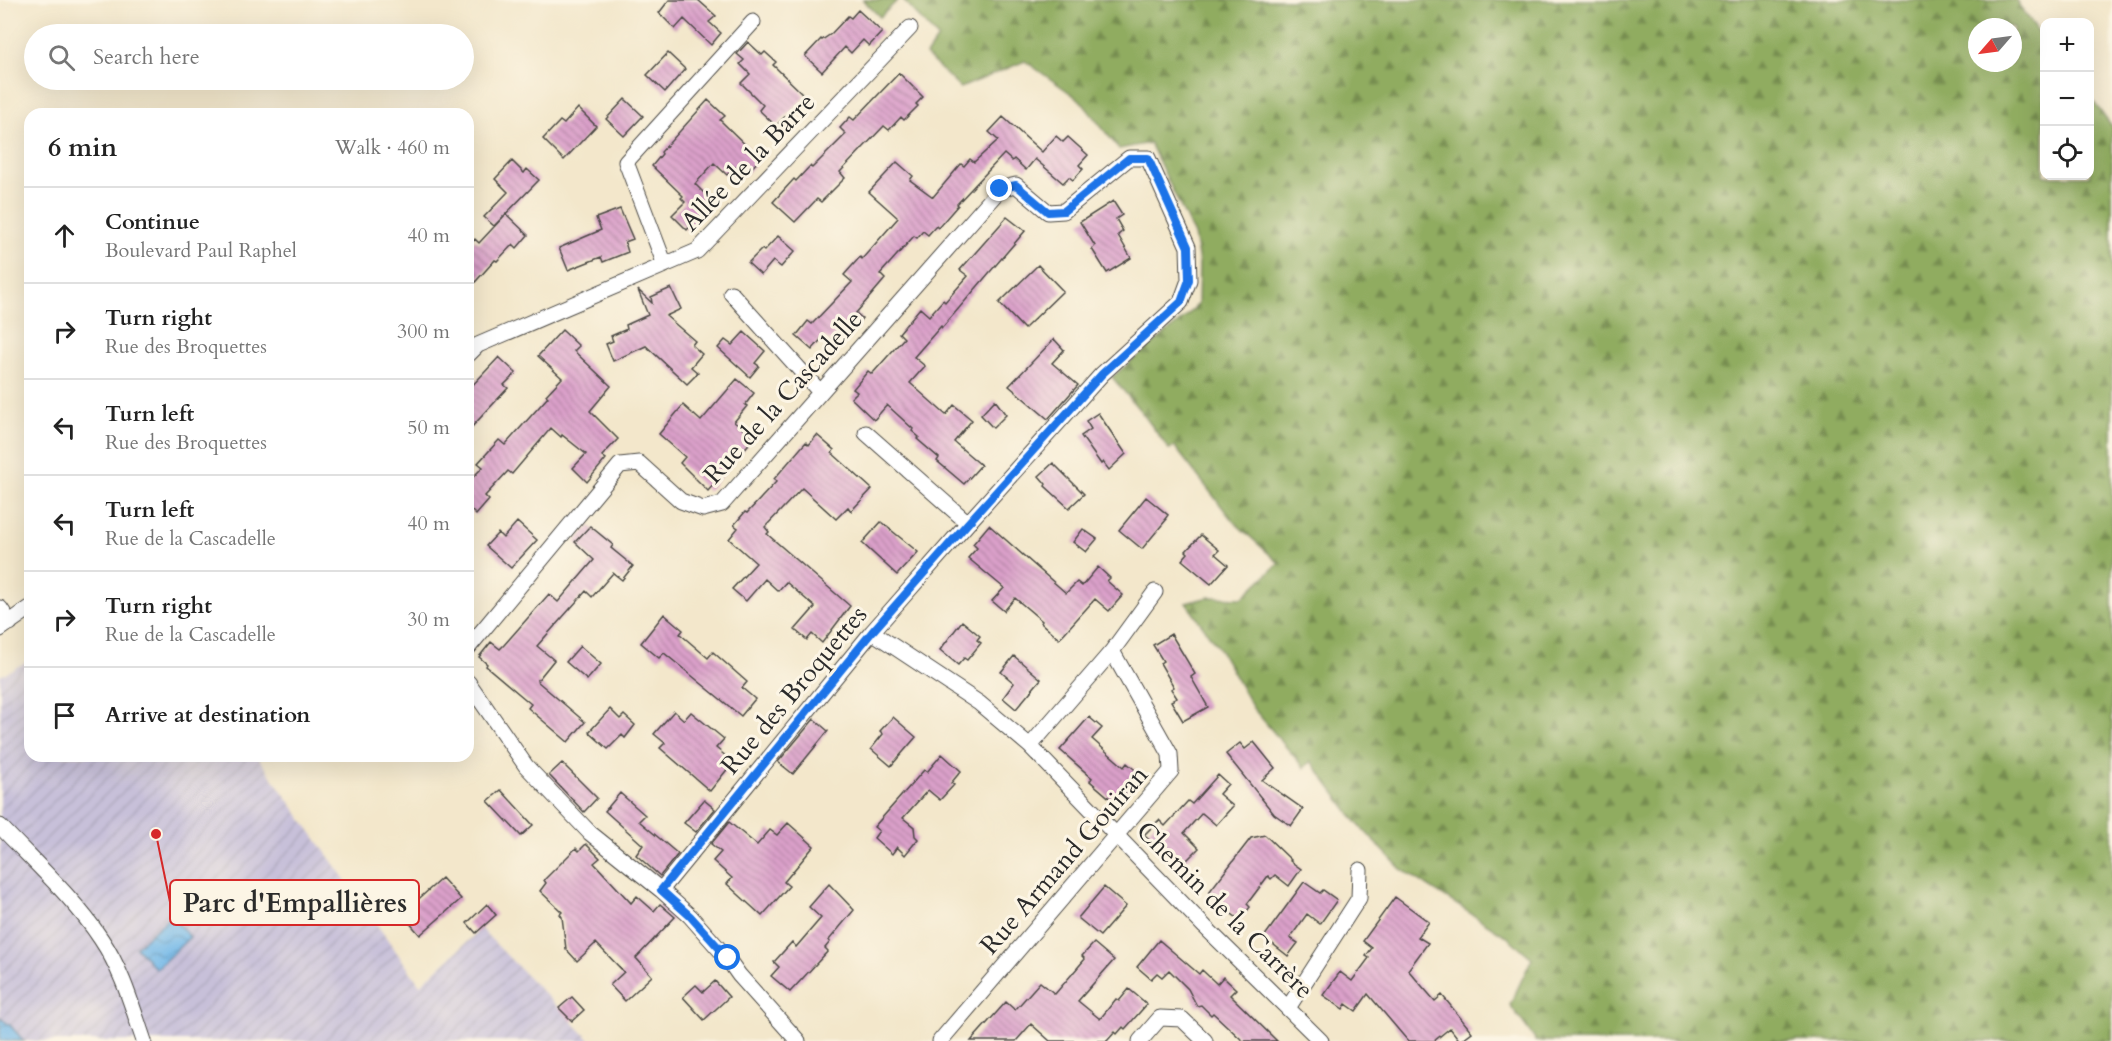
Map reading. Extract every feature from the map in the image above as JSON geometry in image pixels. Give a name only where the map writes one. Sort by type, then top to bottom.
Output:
[{"type":"street","points":[[664,265],[626,162],[753,22]]},
{"type":"street","name":"Allée de la Barre","points":[[474,349],[478,345],[697,251],[910,28]]},
{"type":"street","name":"Rue de la Cascadelle","points":[[474,641],[620,465],[639,463],[681,501],[702,509],[722,504],[1000,189],[1016,185],[1048,212],[1064,211],[1129,158],[1148,158]]},
{"type":"street","name":"Rue des Broquettes","points":[[661,890],[872,632],[968,523],[1102,374],[1181,302],[1189,280],[1188,247],[1148,158]]},
{"type":"street","points":[[731,293],[820,392]]},
{"type":"street","points":[[866,433],[968,523]]},
{"type":"street","points":[[1030,746],[1112,651],[1155,592]]},
{"type":"street","points":[[0,608],[5,626],[24,612]]},
{"type":"street","name":"Chemin de la Carrère","points":[[872,632],[979,703],[1030,746],[1321,1041]]},
{"type":"street","name":"Rue Armand Gouiran","points":[[940,1041],[1171,771],[1170,754],[1112,651]]},
{"type":"street","points":[[474,691],[526,766],[590,833],[690,916],[798,1041]]},
{"type":"street","points":[[0,826],[80,911],[101,939],[120,972],[144,1041]]},
{"type":"street","points":[[1288,1008],[1359,898],[1360,870]]},
{"type":"street","points":[[1140,1041],[1160,1018],[1182,1019],[1205,1041]]},
{"type":"shaded area","points":[[24,663],[24,762],[261,762],[420,985],[481,929],[591,1041],[0,1041],[0,676]]},
{"type":"green space","points":[[863,0],[898,0],[880,17]]},
{"type":"green space","points":[[903,0],[2015,0],[2040,34],[2040,180],[2094,180],[2094,102],[2112,127],[2112,1041],[1535,1041],[1510,1005],[1532,958],[1506,936],[1401,869],[1357,823],[1311,761],[1304,768],[1253,708],[1218,647],[1186,603],[1209,597],[1242,598],[1279,563],[1233,521],[1175,447],[1169,449],[1112,377],[1187,316],[1198,304],[1199,262],[1194,235],[1150,143],[1119,149],[1080,100],[1025,61],[960,88],[926,55],[938,38]]},
{"type":"water","points":[[171,916],[190,937],[156,969],[136,947]]},
{"type":"water","points":[[0,1018],[10,1025],[24,1041],[0,1041]]},
{"type":"building","points":[[669,0],[698,0],[716,16],[709,22],[721,33],[711,45],[684,19],[675,29],[659,13]]},
{"type":"building","points":[[858,10],[882,32],[869,46],[863,40],[851,53],[845,47],[822,72],[805,56],[821,39],[831,34],[848,16],[851,18]]},
{"type":"building","points":[[748,42],[762,55],[765,52],[776,62],[773,65],[805,96],[776,126],[759,110],[763,105],[741,83],[750,74],[740,64],[744,60],[737,54]]},
{"type":"building","points":[[668,53],[685,69],[665,92],[647,75]]},
{"type":"building","points":[[899,73],[923,97],[916,104],[918,106],[904,120],[901,117],[889,130],[884,126],[840,172],[845,178],[821,202],[817,199],[795,222],[773,202],[794,179],[796,181],[810,166],[812,168],[846,134],[840,128],[850,117],[854,120]]},
{"type":"building","points":[[625,99],[643,116],[624,136],[606,119]]},
{"type":"building","points":[[708,100],[725,116],[720,120],[760,159],[744,176],[735,167],[727,175],[714,163],[695,184],[713,202],[687,230],[672,215],[685,202],[681,198],[683,196],[652,166],[662,154],[661,152]]},
{"type":"building","points":[[578,108],[596,126],[564,160],[543,139],[560,121],[564,124]]},
{"type":"building","points":[[1003,117],[1042,152],[1056,136],[1063,142],[1068,137],[1088,155],[1079,165],[1083,169],[1073,180],[1069,177],[1063,183],[1035,159],[1026,170],[1014,159],[1012,161],[1004,154],[938,228],[936,226],[928,235],[923,231],[917,238],[914,236],[880,274],[885,279],[856,313],[862,318],[843,340],[836,333],[830,341],[824,336],[812,350],[796,336],[808,321],[812,324],[852,282],[844,275],[860,257],[862,259],[898,218],[869,192],[897,162],[913,176],[910,180],[933,197],[961,164],[964,166],[970,159],[974,162],[998,140],[989,132]]},
{"type":"building","points":[[512,161],[524,173],[527,169],[539,180],[494,226],[484,217],[508,192],[495,179]]},
{"type":"building","points":[[1113,201],[1122,215],[1116,219],[1123,231],[1118,235],[1131,258],[1107,273],[1092,249],[1095,246],[1080,222]]},
{"type":"building","points":[[620,209],[633,239],[625,242],[628,252],[603,262],[601,257],[568,270],[559,248],[601,230],[596,218]]},
{"type":"building","points":[[506,214],[528,235],[517,248],[513,244],[497,261],[495,260],[474,283],[474,240],[479,243]]},
{"type":"building","points":[[1007,217],[1025,231],[942,328],[941,326],[914,357],[925,366],[910,383],[946,415],[954,405],[972,420],[954,442],[981,465],[964,484],[937,461],[939,458],[917,439],[919,437],[912,431],[913,429],[887,405],[874,420],[851,398],[857,392],[853,389],[868,371],[872,374],[904,338],[899,333],[920,308],[929,316],[968,276],[960,270]]},
{"type":"building","points":[[778,236],[795,251],[781,267],[773,261],[761,275],[748,263]]},
{"type":"building","points":[[1038,265],[1063,291],[1024,329],[999,303]]},
{"type":"building","points":[[671,288],[681,309],[666,316],[695,341],[692,345],[702,354],[691,367],[698,373],[687,384],[646,346],[613,361],[606,344],[613,341],[611,336],[627,329],[626,325],[648,315],[638,290],[652,303],[651,297]]},
{"type":"building","points":[[562,330],[579,346],[574,351],[611,386],[590,411],[618,439],[602,456],[606,459],[587,482],[573,468],[586,454],[551,428],[512,474],[508,471],[485,496],[489,500],[476,515],[474,513],[474,476],[483,467],[478,463],[499,440],[505,445],[562,378],[538,356]]},
{"type":"building","points":[[744,332],[765,351],[755,363],[759,366],[750,377],[718,348],[725,340],[732,345]]},
{"type":"building","points":[[1054,339],[1064,350],[1052,363],[1078,385],[1048,419],[1009,386]]},
{"type":"building","points":[[499,357],[516,373],[504,385],[508,388],[474,425],[474,384]]},
{"type":"building","points":[[737,379],[754,393],[734,422],[754,438],[708,491],[680,463],[685,457],[659,434],[683,405],[701,421]]},
{"type":"building","points":[[995,400],[1006,415],[993,428],[981,415]]},
{"type":"building","points":[[1098,413],[1126,454],[1109,470],[1103,462],[1101,464],[1081,436],[1091,429],[1086,421]]},
{"type":"building","points":[[817,435],[834,450],[832,453],[872,489],[851,511],[848,507],[836,519],[802,488],[765,527],[769,532],[767,534],[850,606],[822,643],[812,634],[807,640],[795,630],[815,607],[786,582],[778,591],[765,579],[746,601],[732,589],[756,563],[729,539],[738,528],[734,525],[745,512],[747,513],[777,481],[774,479],[806,442],[809,445]]},
{"type":"building","points":[[1053,463],[1084,494],[1069,508],[1045,486],[1046,484],[1039,476]]},
{"type":"building","points":[[1146,497],[1168,515],[1142,549],[1119,530]]},
{"type":"building","points":[[517,522],[537,540],[511,568],[486,546],[498,533],[503,538]]},
{"type":"building","points":[[881,522],[918,552],[897,575],[862,543]]},
{"type":"building","points":[[989,525],[1066,593],[1077,582],[1082,586],[1098,567],[1110,578],[1107,581],[1123,595],[1109,611],[1095,599],[1059,639],[1015,598],[1004,611],[992,601],[1004,588],[968,558],[977,548],[973,544]]},
{"type":"building","points":[[590,526],[613,545],[611,548],[633,566],[622,580],[613,573],[592,597],[586,591],[537,646],[554,660],[537,681],[585,722],[568,742],[528,708],[531,704],[486,666],[487,664],[479,657],[491,642],[500,649],[549,594],[558,602],[594,560],[575,542]]},
{"type":"building","points":[[1083,529],[1097,539],[1086,552],[1073,542]]},
{"type":"building","points":[[1201,535],[1219,550],[1215,554],[1228,565],[1211,584],[1182,560],[1188,553],[1186,551]]},
{"type":"building","points":[[664,614],[683,630],[680,634],[708,658],[713,652],[747,682],[742,688],[755,699],[741,716],[664,653],[659,658],[641,643]]},
{"type":"building","points":[[962,621],[980,636],[977,640],[981,643],[967,660],[964,658],[958,665],[940,650]]},
{"type":"building","points":[[1171,634],[1195,674],[1191,677],[1208,707],[1183,721],[1171,701],[1177,698],[1171,689],[1174,687],[1153,645]]},
{"type":"building","points":[[580,646],[601,664],[587,680],[566,662]]},
{"type":"building","points":[[1014,656],[1041,679],[1016,709],[1003,698],[1014,683],[1001,672]]},
{"type":"building","points":[[610,709],[620,719],[624,715],[635,725],[625,738],[622,735],[608,749],[589,732]]},
{"type":"building","points":[[674,711],[684,720],[691,712],[724,739],[716,748],[733,762],[710,791],[660,748],[665,743],[654,734]]},
{"type":"building","points":[[893,717],[916,737],[891,766],[871,749],[883,734],[880,731]]},
{"type":"building","points":[[1089,717],[1102,728],[1092,739],[1124,767],[1127,763],[1140,774],[1122,797],[1118,793],[1113,801],[1090,781],[1092,778],[1060,750]]},
{"type":"building","points":[[814,719],[828,731],[793,774],[778,762]]},
{"type":"building","points":[[1254,742],[1275,768],[1262,780],[1303,809],[1291,826],[1274,814],[1226,754],[1240,743],[1245,749]]},
{"type":"building","points":[[942,754],[961,771],[951,783],[954,785],[940,800],[928,790],[903,818],[914,827],[915,836],[918,839],[905,855],[897,847],[892,854],[874,838],[879,831],[874,827],[924,770],[927,772]]},
{"type":"building","points":[[562,763],[597,798],[584,812],[549,775]]},
{"type":"building","points":[[1218,775],[1228,784],[1219,794],[1233,806],[1216,825],[1202,813],[1184,833],[1199,848],[1178,869],[1144,835],[1159,820],[1165,826],[1188,801],[1192,804]]},
{"type":"building","points":[[501,790],[533,825],[521,836],[488,801]]},
{"type":"building","points":[[620,793],[645,815],[639,821],[678,854],[660,876],[636,855],[643,845],[605,811]]},
{"type":"building","points":[[704,800],[715,809],[696,832],[684,823]]},
{"type":"building","points":[[729,822],[757,845],[770,830],[777,835],[788,823],[814,846],[784,882],[789,886],[762,916],[727,884],[732,878],[713,861],[721,852],[711,844]]},
{"type":"building","points":[[1265,835],[1301,869],[1289,886],[1275,875],[1271,879],[1268,876],[1247,904],[1250,907],[1240,920],[1221,906],[1223,903],[1209,892],[1251,838]]},
{"type":"building","points":[[586,844],[600,858],[594,863],[631,903],[637,896],[654,911],[660,904],[675,917],[636,958],[652,976],[625,1001],[610,985],[624,972],[596,943],[577,961],[566,949],[560,914],[562,912],[540,891],[546,883],[544,880],[576,848],[579,851]]},
{"type":"building","points":[[442,878],[461,899],[420,935],[402,914]]},
{"type":"building","points":[[1304,882],[1320,893],[1323,890],[1337,900],[1320,924],[1307,914],[1290,938],[1298,943],[1288,956],[1264,937]]},
{"type":"building","points":[[829,884],[854,910],[829,940],[825,948],[828,951],[790,992],[771,976],[779,967],[774,962],[792,942],[796,947],[821,918],[809,907]]},
{"type":"building","points":[[1104,887],[1126,906],[1100,936],[1078,918]]},
{"type":"building","points":[[1395,897],[1429,922],[1418,937],[1428,943],[1408,970],[1435,1001],[1442,995],[1472,1032],[1460,1041],[1450,1028],[1434,1041],[1408,1041],[1368,994],[1356,1011],[1346,1004],[1343,1009],[1323,995],[1340,972],[1352,981],[1369,958],[1366,956],[1372,948],[1363,941]]},
{"type":"building","points":[[487,904],[496,915],[476,933],[467,923]]},
{"type":"building","points":[[1159,940],[1199,974],[1202,970],[1217,984],[1223,977],[1236,989],[1230,995],[1277,1041],[1243,1041],[1213,1013],[1211,1015],[1201,1005],[1197,1006],[1188,989],[1169,970],[1162,977],[1157,973],[1151,979],[1137,967]]},
{"type":"building","points":[[1094,943],[1114,960],[1078,1001],[1100,1019],[1116,999],[1119,1001],[1129,989],[1147,1004],[1125,1029],[1123,1027],[1117,1034],[1115,1032],[1107,1041],[1050,1041],[1031,1024],[1016,1041],[971,1041],[1006,1002],[1015,1010],[1040,982],[1055,994],[1085,959],[1082,956]]},
{"type":"building","points":[[715,981],[729,997],[704,1020],[683,997],[696,985],[703,992]]},
{"type":"building","points":[[572,997],[584,1010],[572,1021],[559,1008]]},
{"type":"place","name":"Parc d'Empallières","points":[[156,834]]},
{"type":"route","points":[[728,958],[690,916],[661,890],[872,632],[1102,374],[1181,302],[1189,280],[1188,247],[1148,158],[1129,158],[1064,211],[1048,212],[1016,185],[1000,189]]}]
